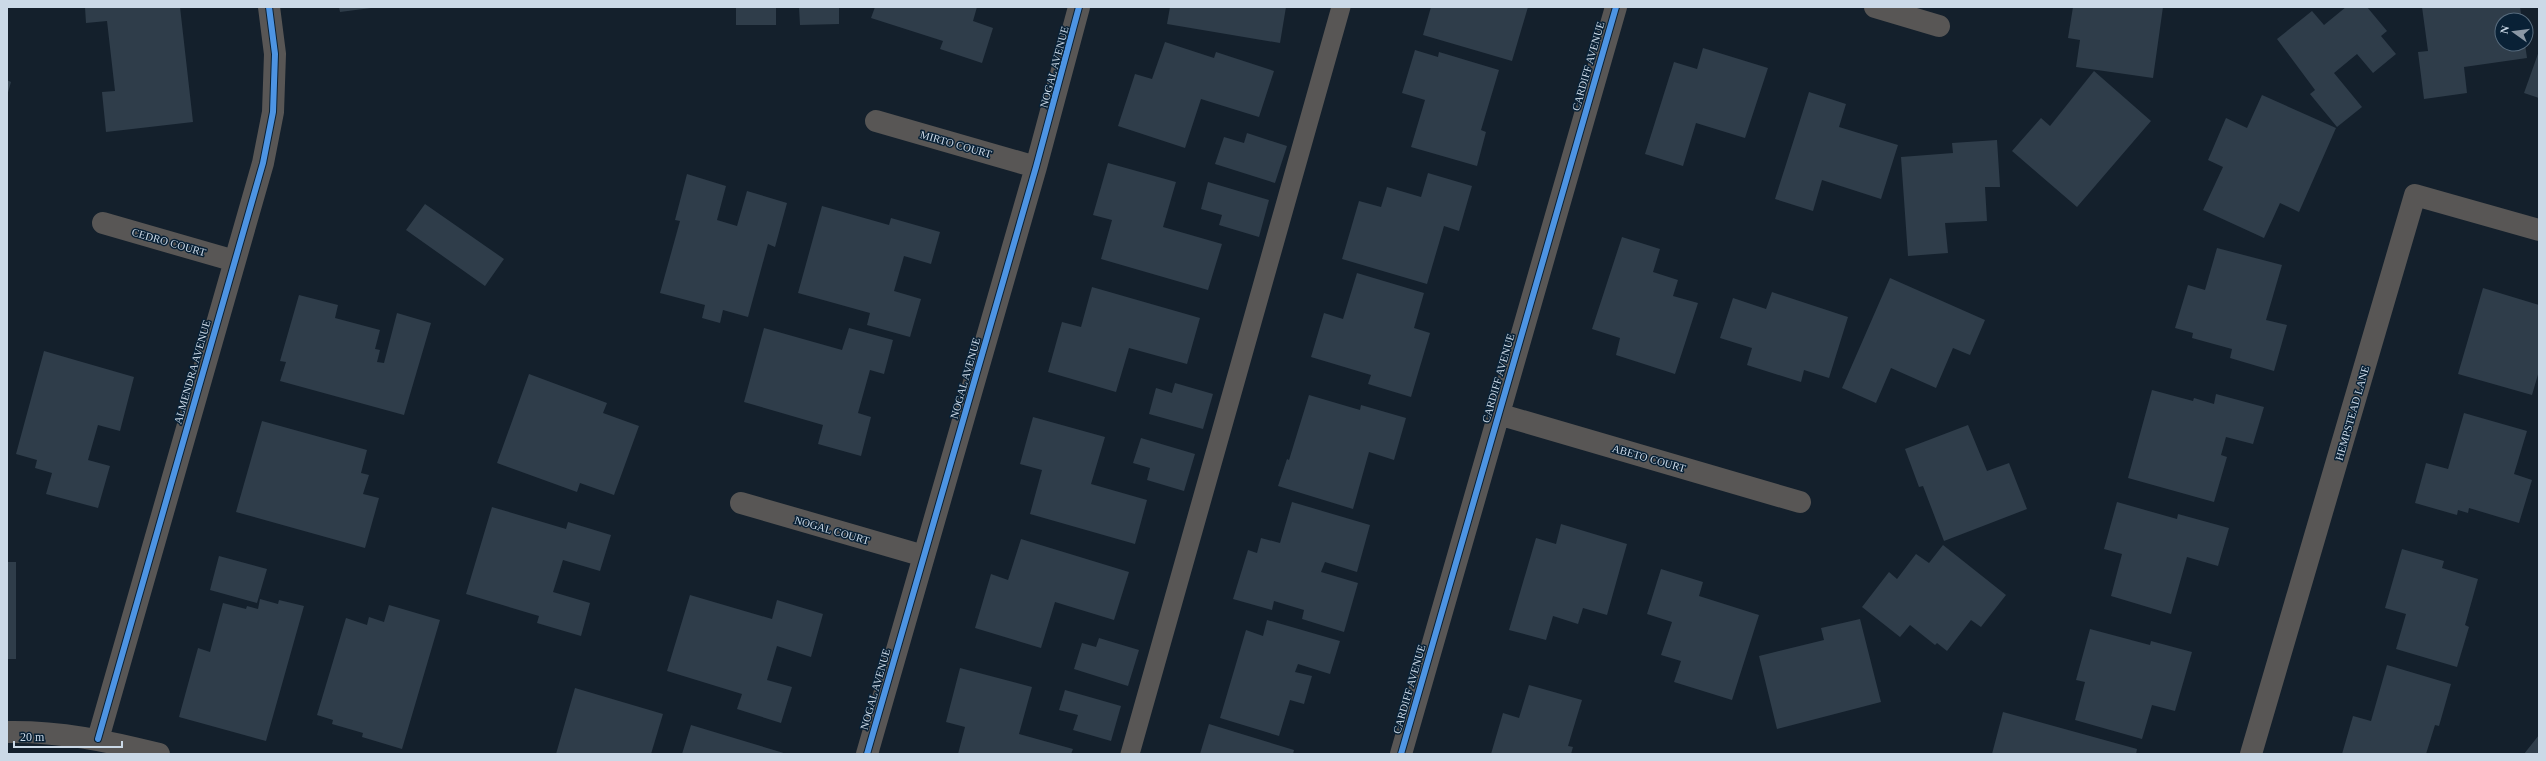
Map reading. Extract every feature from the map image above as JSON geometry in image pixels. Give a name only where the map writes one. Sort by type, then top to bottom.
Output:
[{"type":"street","name":"ALMENDRA AVENUE","points":[[97,746],[263,163],[273,112],[275,54],[269,7]]},
{"type":"street","name":"NOGAL AVENUE","points":[[867,754],[1036,167],[1079,7]]},
{"type":"street","name":"CARDIFF AVENUE","points":[[1401,754],[1616,7]]},
{"type":"street","points":[[1875,7],[1939,26]]},
{"type":"street","name":"MIRTO COURT","points":[[876,121],[1036,167]]},
{"type":"street","name":"HEMPSTEAD LANE","points":[[2251,754],[2415,195],[2539,230]]},
{"type":"street","name":"CEDRO COURT","points":[[103,223],[234,261]]},
{"type":"street","name":"ABETO COURT","points":[[1498,414],[1800,502]]},
{"type":"street","name":"NOGAL COURT","points":[[741,503],[924,556]]},
{"type":"street","points":[[7,732],[38,732],[97,746],[159,754]]},
{"type":"lane","points":[[1130,754],[1341,7]]},
{"type":"building","points":[[85,7],[180,7],[193,122],[106,132],[102,92],[115,91],[107,21],[86,23]]},
{"type":"building","points":[[339,7],[371,7],[371,8],[340,12]]},
{"type":"building","points":[[736,7],[776,7],[776,25],[736,25]]},
{"type":"building","points":[[799,7],[839,7],[839,24],[800,25]]},
{"type":"building","points":[[875,7],[977,7],[973,21],[993,28],[982,63],[940,49],[943,41],[871,18]]},
{"type":"building","points":[[1170,7],[1286,7],[1280,43],[1167,24]]},
{"type":"building","points":[[1431,7],[1528,7],[1512,61],[1423,35]]},
{"type":"building","points":[[2073,7],[2163,7],[2153,78],[2076,67],[2080,40],[2068,38]]},
{"type":"building","points":[[2346,7],[2367,7],[2387,31],[2381,36],[2396,54],[2373,73],[2357,54],[2334,73],[2362,107],[2337,127],[2310,94],[2315,90],[2277,39],[2312,11],[2324,25]]},
{"type":"building","points":[[2422,7],[2520,7],[2521,12],[2494,12],[2494,52],[2526,52],[2527,58],[2464,67],[2467,93],[2424,99],[2418,52],[2428,51]]},
{"type":"building","points":[[1165,42],[1214,58],[1216,52],[1274,71],[1259,117],[1201,99],[1185,148],[1118,126],[1135,74],[1152,79]]},
{"type":"building","points":[[1703,48],[1768,68],[1745,138],[1696,123],[1683,166],[1645,154],[1674,62],[1697,69]]},
{"type":"building","points":[[1415,50],[1438,57],[1439,52],[1499,70],[1481,130],[1486,132],[1477,166],[1411,147],[1425,100],[1402,93]]},
{"type":"building","points":[[2539,51],[2539,98],[2524,93]]},
{"type":"building","points":[[2094,71],[2151,121],[2077,207],[2012,151],[2041,118],[2050,126]]},
{"type":"building","points":[[7,80],[11,82],[7,96]]},
{"type":"building","points":[[1809,92],[1846,104],[1839,127],[1898,145],[1881,199],[1822,180],[1813,211],[1775,199]]},
{"type":"building","points":[[2262,95],[2336,128],[2299,212],[2280,203],[2264,238],[2203,210],[2223,167],[2208,160],[2226,118],[2247,128]]},
{"type":"building","points":[[1247,133],[1287,146],[1275,183],[1215,164],[1224,137],[1244,143]]},
{"type":"building","points":[[1997,140],[2000,187],[1985,187],[1987,221],[1945,223],[1948,253],[1908,256],[1901,157],[1953,153],[1952,143]]},
{"type":"building","points":[[1108,163],[1176,182],[1163,227],[1222,244],[1208,290],[1101,259],[1112,220],[1093,215]]},
{"type":"building","points":[[1428,173],[1472,186],[1459,231],[1444,226],[1427,284],[1342,259],[1359,201],[1381,207],[1387,187],[1421,197]]},
{"type":"building","points":[[687,174],[726,186],[717,220],[737,226],[747,191],[787,203],[775,247],[768,244],[748,317],[723,310],[720,323],[702,318],[705,305],[660,293],[680,221],[675,220]]},
{"type":"building","points":[[1208,182],[1269,200],[1259,237],[1219,225],[1222,215],[1201,209]]},
{"type":"building","points":[[425,204],[504,259],[485,286],[406,230]]},
{"type":"building","points":[[822,206],[889,225],[891,218],[940,232],[931,264],[904,256],[894,291],[921,299],[910,337],[867,325],[870,313],[798,293]]},
{"type":"building","points":[[1622,237],[1660,249],[1653,272],[1678,280],[1673,296],[1698,303],[1675,374],[1616,355],[1620,338],[1592,329]]},
{"type":"building","points":[[2217,248],[2282,265],[2266,320],[2287,325],[2274,371],[2230,358],[2232,349],[2192,338],[2193,333],[2175,328],[2188,285],[2205,290]]},
{"type":"building","points":[[1357,273],[1424,293],[1414,328],[1430,333],[1411,397],[1368,384],[1371,375],[1311,357],[1324,313],[1343,319]]},
{"type":"building","points":[[1890,278],[1985,320],[1970,355],[1953,348],[1936,388],[1891,368],[1876,403],[1842,388]]},
{"type":"building","points":[[1092,287],[1200,318],[1187,364],[1129,348],[1116,392],[1048,372],[1062,322],[1081,327]]},
{"type":"building","points":[[2483,288],[2539,305],[2539,371],[2532,395],[2458,374]]},
{"type":"building","points":[[1772,292],[1848,317],[1829,378],[1804,370],[1801,382],[1747,365],[1752,348],[1720,338],[1733,298],[1766,309]]},
{"type":"building","points":[[299,295],[338,305],[335,318],[380,330],[375,349],[380,350],[377,362],[384,363],[397,313],[431,323],[404,415],[280,381],[286,362],[280,361]]},
{"type":"building","points":[[764,328],[842,350],[849,328],[893,340],[884,374],[870,370],[858,413],[871,417],[861,456],[818,444],[823,425],[744,402]]},
{"type":"building","points":[[44,351],[134,377],[120,431],[98,425],[88,460],[110,466],[98,508],[46,494],[52,473],[35,468],[37,460],[16,454]]},
{"type":"building","points":[[529,374],[607,403],[603,413],[639,426],[614,495],[580,483],[577,492],[497,463]]},
{"type":"building","points":[[1175,383],[1213,394],[1203,429],[1149,414],[1156,388],[1172,393]]},
{"type":"building","points":[[2152,390],[2193,401],[2194,398],[2214,404],[2216,394],[2264,407],[2253,444],[2226,437],[2221,455],[2227,457],[2214,502],[2128,478]]},
{"type":"building","points":[[1309,395],[1360,410],[1361,405],[1406,418],[1394,460],[1369,452],[1353,509],[1278,486],[1287,459],[1289,460]]},
{"type":"building","points":[[2464,413],[2527,431],[2514,474],[2532,480],[2519,523],[2469,508],[2468,513],[2458,510],[2457,515],[2415,503],[2426,463],[2448,469]]},
{"type":"building","points":[[1033,417],[1105,437],[1091,484],[1147,500],[1135,544],[1030,514],[1042,470],[1020,464]]},
{"type":"building","points":[[262,421],[367,450],[361,473],[369,475],[363,494],[379,498],[365,548],[236,512]]},
{"type":"building","points":[[1968,425],[1987,471],[2009,463],[2027,509],[1944,541],[1923,486],[1919,487],[1905,449]]},
{"type":"building","points":[[1141,438],[1195,454],[1184,491],[1147,480],[1150,468],[1133,463]]},
{"type":"building","points":[[1292,502],[1370,525],[1357,572],[1325,562],[1321,572],[1358,583],[1344,632],[1302,619],[1304,610],[1274,601],[1272,610],[1233,599],[1248,550],[1257,553],[1261,538],[1280,543]]},
{"type":"building","points":[[2117,502],[2177,519],[2178,514],[2229,528],[2218,566],[2187,557],[2171,614],[2111,596],[2122,554],[2104,549]]},
{"type":"building","points":[[492,507],[566,529],[568,522],[611,535],[600,571],[563,560],[553,592],[590,603],[581,636],[537,623],[539,616],[466,594]]},
{"type":"building","points":[[1561,524],[1627,544],[1607,615],[1583,608],[1578,624],[1553,616],[1546,640],[1509,630],[1536,538],[1556,544]]},
{"type":"building","points":[[1021,539],[1129,572],[1114,620],[1055,602],[1041,648],[975,628],[991,574],[1008,580]]},
{"type":"building","points":[[1943,545],[2006,595],[1981,627],[1971,620],[1947,651],[1937,643],[1935,645],[1910,625],[1900,637],[1862,607],[1889,572],[1897,579],[1916,554],[1929,563]]},
{"type":"building","points":[[2402,549],[2444,561],[2442,568],[2478,579],[2465,625],[2469,627],[2457,667],[2396,649],[2406,614],[2385,608]]},
{"type":"building","points":[[219,556],[267,569],[257,603],[210,590]]},
{"type":"building","points":[[7,562],[16,562],[16,659],[7,659]]},
{"type":"building","points":[[1661,569],[1703,582],[1699,596],[1759,615],[1732,700],[1674,682],[1681,661],[1661,655],[1672,622],[1647,614]]},
{"type":"building","points":[[690,595],[772,619],[777,600],[823,614],[811,657],[777,646],[767,680],[792,687],[781,723],[737,709],[742,694],[667,671]]},
{"type":"building","points":[[260,599],[278,604],[279,600],[304,606],[266,741],[179,717],[198,648],[210,652],[223,603],[246,609],[247,606],[258,609]]},
{"type":"building","points":[[389,605],[440,620],[402,749],[362,737],[363,733],[332,724],[333,720],[317,715],[346,618],[367,625],[369,617],[384,622]]},
{"type":"building","points":[[1860,619],[1881,702],[1777,729],[1759,656],[1824,640],[1821,628]]},
{"type":"building","points":[[1267,620],[1340,641],[1330,674],[1298,664],[1295,672],[1312,676],[1304,704],[1290,700],[1279,736],[1220,718],[1246,630],[1263,636]]},
{"type":"building","points":[[2090,629],[2150,645],[2151,641],[2192,652],[2175,711],[2152,705],[2142,739],[2075,720],[2085,682],[2076,680]]},
{"type":"building","points":[[1099,638],[1139,650],[1128,686],[1074,669],[1082,643],[1096,647]]},
{"type":"building","points":[[2387,665],[2451,684],[2439,726],[2435,725],[2426,754],[2342,754],[2353,716],[2371,721]]},
{"type":"building","points":[[960,668],[1032,687],[1019,734],[1073,749],[1071,754],[958,754],[965,727],[946,722]]},
{"type":"building","points":[[1529,685],[1582,700],[1568,746],[1573,747],[1571,754],[1491,754],[1503,713],[1519,718]]},
{"type":"building","points":[[575,688],[663,714],[651,754],[556,754]]},
{"type":"building","points":[[1065,690],[1121,706],[1111,741],[1073,730],[1078,715],[1059,710]]},
{"type":"building","points":[[2003,712],[2137,749],[2136,754],[1992,754]]},
{"type":"building","points":[[1209,724],[1294,750],[1293,754],[1200,754]]},
{"type":"building","points":[[691,725],[787,754],[682,754]]},
{"type":"building","points":[[2539,735],[2539,754],[2524,754]]},
{"type":"cycle path","points":[[98,739],[263,163],[273,112],[275,54],[269,7]]},
{"type":"cycle path","points":[[867,754],[1036,167],[1079,7]]},
{"type":"cycle path","points":[[1401,754],[1616,7]]}]
